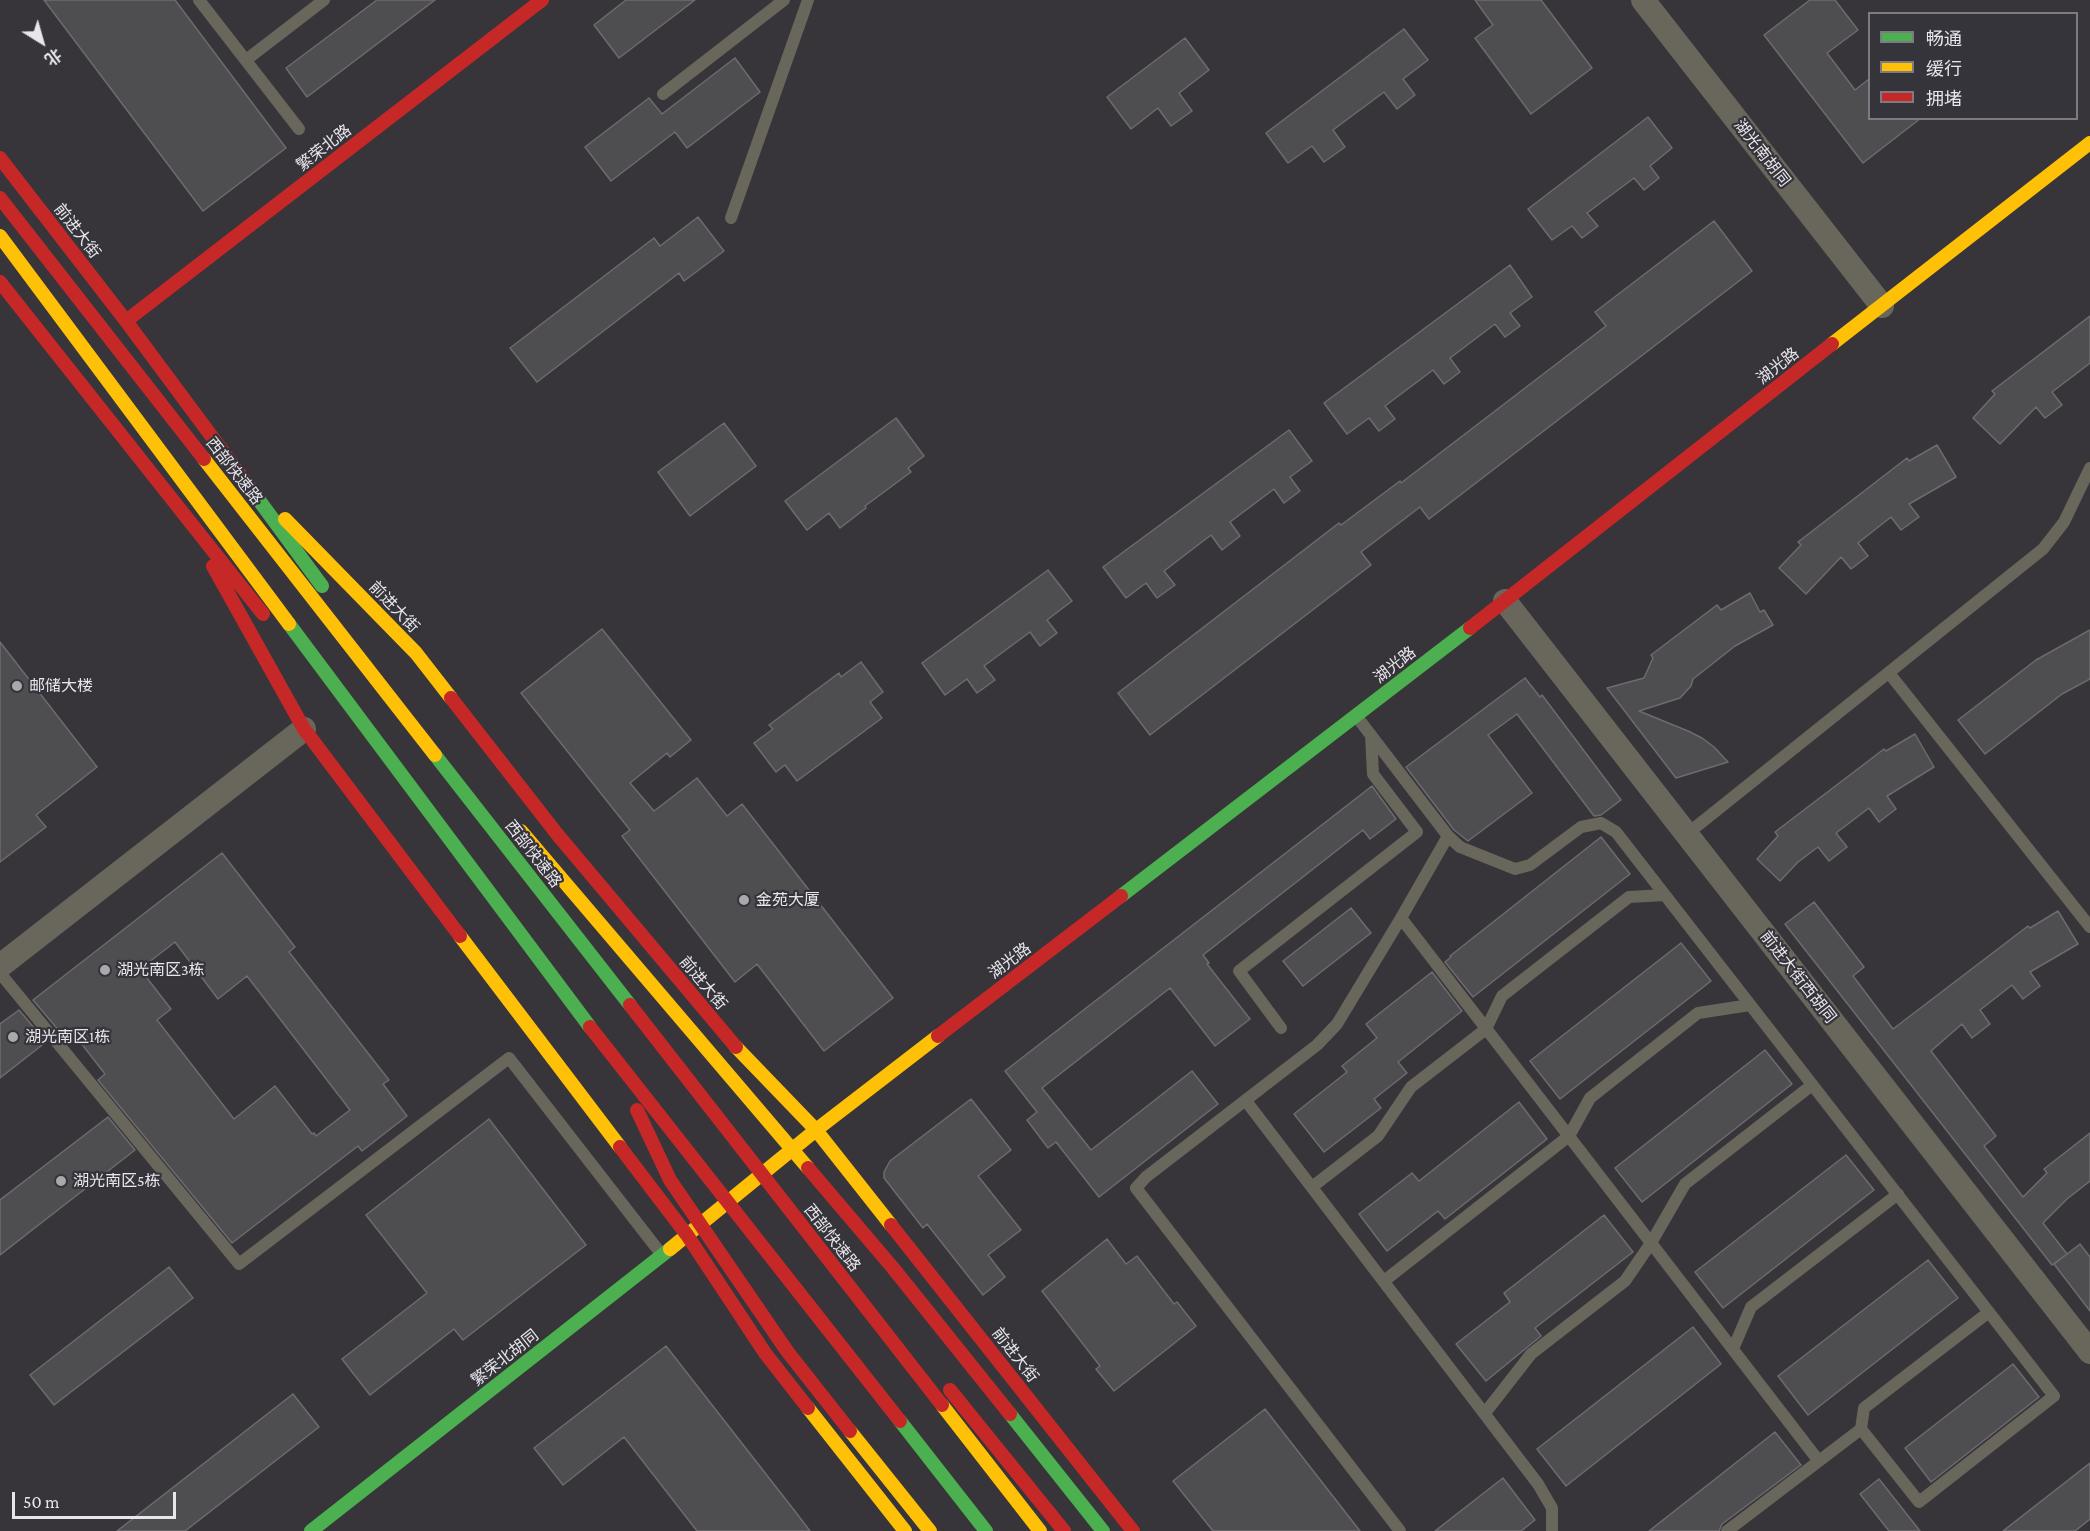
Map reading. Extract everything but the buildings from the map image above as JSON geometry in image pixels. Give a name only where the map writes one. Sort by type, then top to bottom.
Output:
[{"type":"main road","name":"繁荣北路","points":[[126,321],[542,0]]},
{"type":"main road","name":"湖光路","points":[[718,1210],[816,1130],[1357,716],[2090,143]]},
{"type":"main road","name":"前进大街","points":[[0,158],[126,321],[336,606],[540,875],[901,1330]]},
{"type":"main road","name":"西部快速路","points":[[0,198],[1040,1531]]},
{"type":"main road","points":[[0,236],[612,1057],[986,1531]]},
{"type":"main road","points":[[0,282],[268,620]]},
{"type":"main road","name":"前进大街","points":[[235,467],[416,653],[556,834],[735,1046],[816,1130],[1132,1531]]},
{"type":"main road","points":[[182,512],[304,729],[687,1235],[765,1353],[904,1531]]},
{"type":"main road","points":[[324,613],[442,742]]},
{"type":"main road","points":[[289,647],[347,719],[718,1210],[969,1531]]},
{"type":"main road","points":[[511,820],[892,1268],[1103,1531]]},
{"type":"main road","points":[[612,1057],[670,1180],[787,1351],[930,1531]]},
{"type":"main road","name":"繁荣北胡同","points":[[311,1531],[718,1210]]},
{"type":"main road","points":[[938,1376],[1064,1531]]},
{"type":"street","name":"湖光南胡同","points":[[1643,0],[1882,306]]},
{"type":"street","name":"前进大街西胡同","points":[[1505,601],[2090,1352]]},
{"type":"street","points":[[0,966],[304,729]]},
{"type":"lane","points":[[200,0],[299,129]]},
{"type":"lane","points":[[246,60],[324,0]]},
{"type":"lane","points":[[663,94],[784,0]]},
{"type":"lane","points":[[731,218],[808,0]]},
{"type":"lane","points":[[1687,834],[2043,549],[2064,522],[2090,468]]},
{"type":"lane","points":[[1889,673],[2090,927]]},
{"type":"lane","points":[[1357,716],[1448,836],[1460,848],[1515,869],[1530,866],[1581,827],[1600,823],[1616,832],[2054,1396],[1918,1502],[1861,1429]]},
{"type":"lane","points":[[1281,1028],[1239,971],[1417,832],[1373,774],[1371,734]]},
{"type":"lane","points":[[1400,1531],[1137,1188],[1146,1177],[1246,1101],[1317,1044],[1337,1024],[1448,836]]},
{"type":"lane","points":[[1312,1187],[1378,1136],[1411,1087],[1486,1029],[1502,996],[1629,897],[1665,895]]},
{"type":"lane","points":[[1401,918],[1818,1460]]},
{"type":"lane","points":[[0,973],[239,1264],[509,1058],[662,1256]]},
{"type":"lane","points":[[1384,1281],[1569,1136],[1590,1098],[1698,1013],[1750,1005]]},
{"type":"lane","points":[[1485,1413],[1531,1354],[1625,1281],[1651,1243],[1685,1184],[1812,1085]]},
{"type":"lane","points":[[1246,1101],[1538,1484],[1552,1508],[1552,1531]]},
{"type":"lane","points":[[1733,1349],[1751,1307],[1898,1194]]},
{"type":"lane","points":[[1727,1531],[1861,1429],[1864,1408],[1989,1312]]},
{"type":"traffic: fast","points":[[250,488],[322,586]]},
{"type":"traffic: fast","points":[[289,624],[590,1027]]},
{"type":"traffic: fast","points":[[1121,896],[1470,628]]},
{"type":"traffic: fast","points":[[435,755],[630,1005]]},
{"type":"traffic: fast","points":[[311,1531],[670,1249]]},
{"type":"traffic: fast","points":[[1010,1414],[1103,1531]]},
{"type":"traffic: fast","points":[[900,1421],[986,1531]]},
{"type":"traffic: slow","points":[[1832,344],[2090,143]]},
{"type":"traffic: slow","points":[[0,236],[289,624]]},
{"type":"traffic: slow","points":[[204,459],[435,755]]},
{"type":"traffic: slow","points":[[285,519],[416,653],[451,698]]},
{"type":"traffic: slow","points":[[521,831],[808,1168]]},
{"type":"traffic: slow","points":[[460,936],[620,1147]]},
{"type":"traffic: slow","points":[[670,1249],[816,1130],[938,1036]]},
{"type":"traffic: slow","points":[[736,1047],[816,1130],[891,1225]]},
{"type":"traffic: slow","points":[[942,1405],[1040,1531]]},
{"type":"traffic: slow","points":[[808,1408],[905,1531]]},
{"type":"traffic: slow","points":[[850,1431],[930,1531]]},
{"type":"traffic: jam","points":[[126,321],[542,0]]},
{"type":"traffic: jam","points":[[0,158],[126,321],[250,488]]},
{"type":"traffic: jam","points":[[0,198],[204,459]]},
{"type":"traffic: jam","points":[[0,282],[263,614]]},
{"type":"traffic: jam","points":[[1470,628],[1832,344]]},
{"type":"traffic: jam","points":[[213,566],[304,729],[460,936]]},
{"type":"traffic: jam","points":[[451,698],[557,834],[736,1047]]},
{"type":"traffic: jam","points":[[938,1036],[1121,896]]},
{"type":"traffic: jam","points":[[630,1005],[942,1405]]},
{"type":"traffic: jam","points":[[590,1027],[900,1421]]},
{"type":"traffic: jam","points":[[637,1110],[670,1180],[787,1351],[850,1431]]},
{"type":"traffic: jam","points":[[620,1147],[687,1235],[765,1353],[808,1408]]},
{"type":"traffic: jam","points":[[808,1168],[893,1268],[1010,1414]]},
{"type":"traffic: jam","points":[[891,1225],[1133,1531]]},
{"type":"traffic: jam","points":[[950,1390],[1064,1531]]},
{"type":"place","name":"邮储大楼","points":[[17,686]]},
{"type":"place","name":"金苑大厦","points":[[744,900]]},
{"type":"place","name":"湖光南区3栋","points":[[105,970]]},
{"type":"place","name":"湖光南区1栋","points":[[13,1037]]},
{"type":"place","name":"湖光南区5栋","points":[[61,1181]]}]
